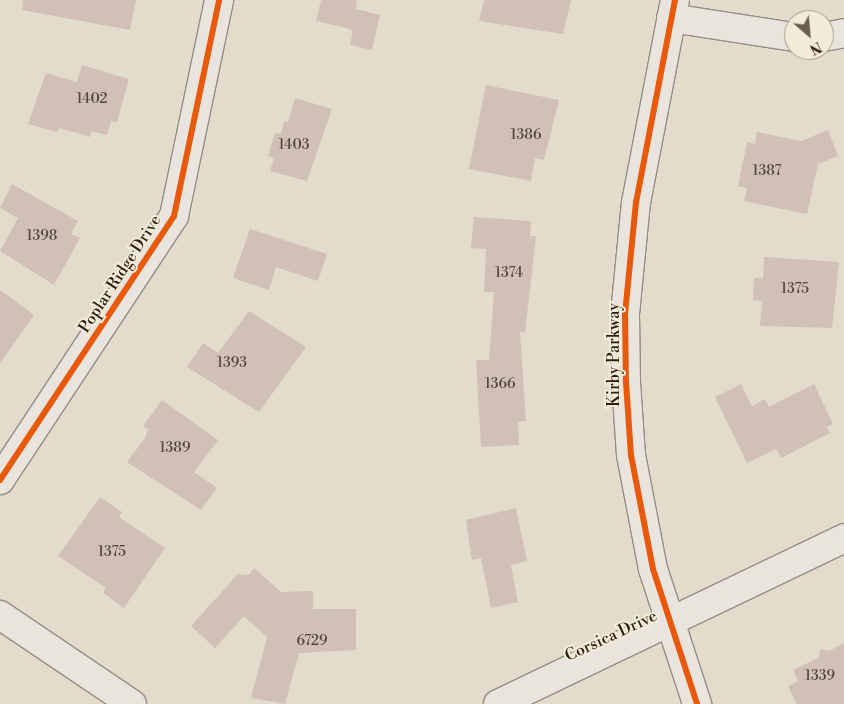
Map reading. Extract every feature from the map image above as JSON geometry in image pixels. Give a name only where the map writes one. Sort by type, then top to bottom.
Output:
[{"type":"street","name":"Poplar Ridge Drive","points":[[0,480],[174,216],[219,0]]},
{"type":"street","points":[[673,9],[784,35]]},
{"type":"street","name":"Kirby Parkway","points":[[673,9],[636,202],[625,314],[631,455],[668,624],[697,704]]},
{"type":"street","name":"Corsica Drive","points":[[498,704],[844,538]]},
{"type":"street","points":[[0,615],[132,704]]},
{"type":"building","points":[[23,0],[136,0],[130,30],[22,10]]},
{"type":"building","points":[[321,0],[357,0],[356,9],[380,15],[372,50],[350,45],[353,31],[316,21]]},
{"type":"building","points":[[484,0],[571,0],[563,34],[479,21]]},
{"type":"building","points":[[82,65],[129,79],[117,122],[111,121],[107,135],[92,131],[90,137],[59,128],[57,132],[28,124],[46,73],[77,82]]},
{"type":"building","points":[[486,85],[559,100],[544,160],[535,158],[531,181],[469,169]]},
{"type":"building","points":[[295,98],[332,109],[307,181],[270,171],[274,158],[268,156],[275,133],[281,134],[284,121],[288,122]]},
{"type":"building","points":[[828,130],[838,156],[818,164],[807,214],[744,201],[747,188],[738,186],[747,142],[755,144],[757,132],[801,141]]},
{"type":"building","points":[[12,184],[78,221],[71,234],[80,238],[54,285],[0,251],[18,218],[0,208]]},
{"type":"building","points":[[474,217],[531,221],[530,236],[536,236],[525,333],[520,332],[526,421],[518,422],[519,445],[481,447],[476,360],[489,360],[494,292],[484,292],[486,249],[471,248]]},
{"type":"building","points":[[250,229],[327,254],[318,281],[276,267],[269,290],[233,278]]},
{"type":"building","points":[[764,257],[839,262],[832,328],[760,326],[762,301],[753,300],[754,278],[763,278]]},
{"type":"building","points":[[0,290],[34,315],[0,363]]},
{"type":"building","points":[[249,311],[306,347],[259,412],[187,367],[203,343],[218,353]]},
{"type":"building","points":[[741,384],[752,406],[765,399],[769,407],[814,384],[833,424],[827,427],[830,433],[781,458],[776,449],[747,463],[715,397]]},
{"type":"building","points":[[162,400],[218,440],[194,472],[217,488],[201,510],[127,462],[145,438],[148,429],[143,426]]},
{"type":"building","points":[[100,497],[122,512],[119,517],[165,548],[124,608],[103,593],[106,588],[58,556]]},
{"type":"building","points":[[516,508],[527,561],[511,565],[518,602],[491,608],[481,558],[472,560],[466,520]]},
{"type":"building","points":[[254,568],[281,592],[313,591],[313,609],[356,609],[356,650],[299,653],[285,704],[251,698],[267,637],[244,616],[215,648],[191,626],[238,574],[249,575]]},
{"type":"building","points":[[844,643],[844,704],[797,704],[788,686],[798,681],[793,670],[818,658],[821,649],[829,651]]},
{"type":"cycle path","points":[[0,480],[174,216],[219,0]]},
{"type":"cycle path","points":[[675,0],[636,202],[625,314],[626,382],[631,455],[653,569],[697,704]]}]
